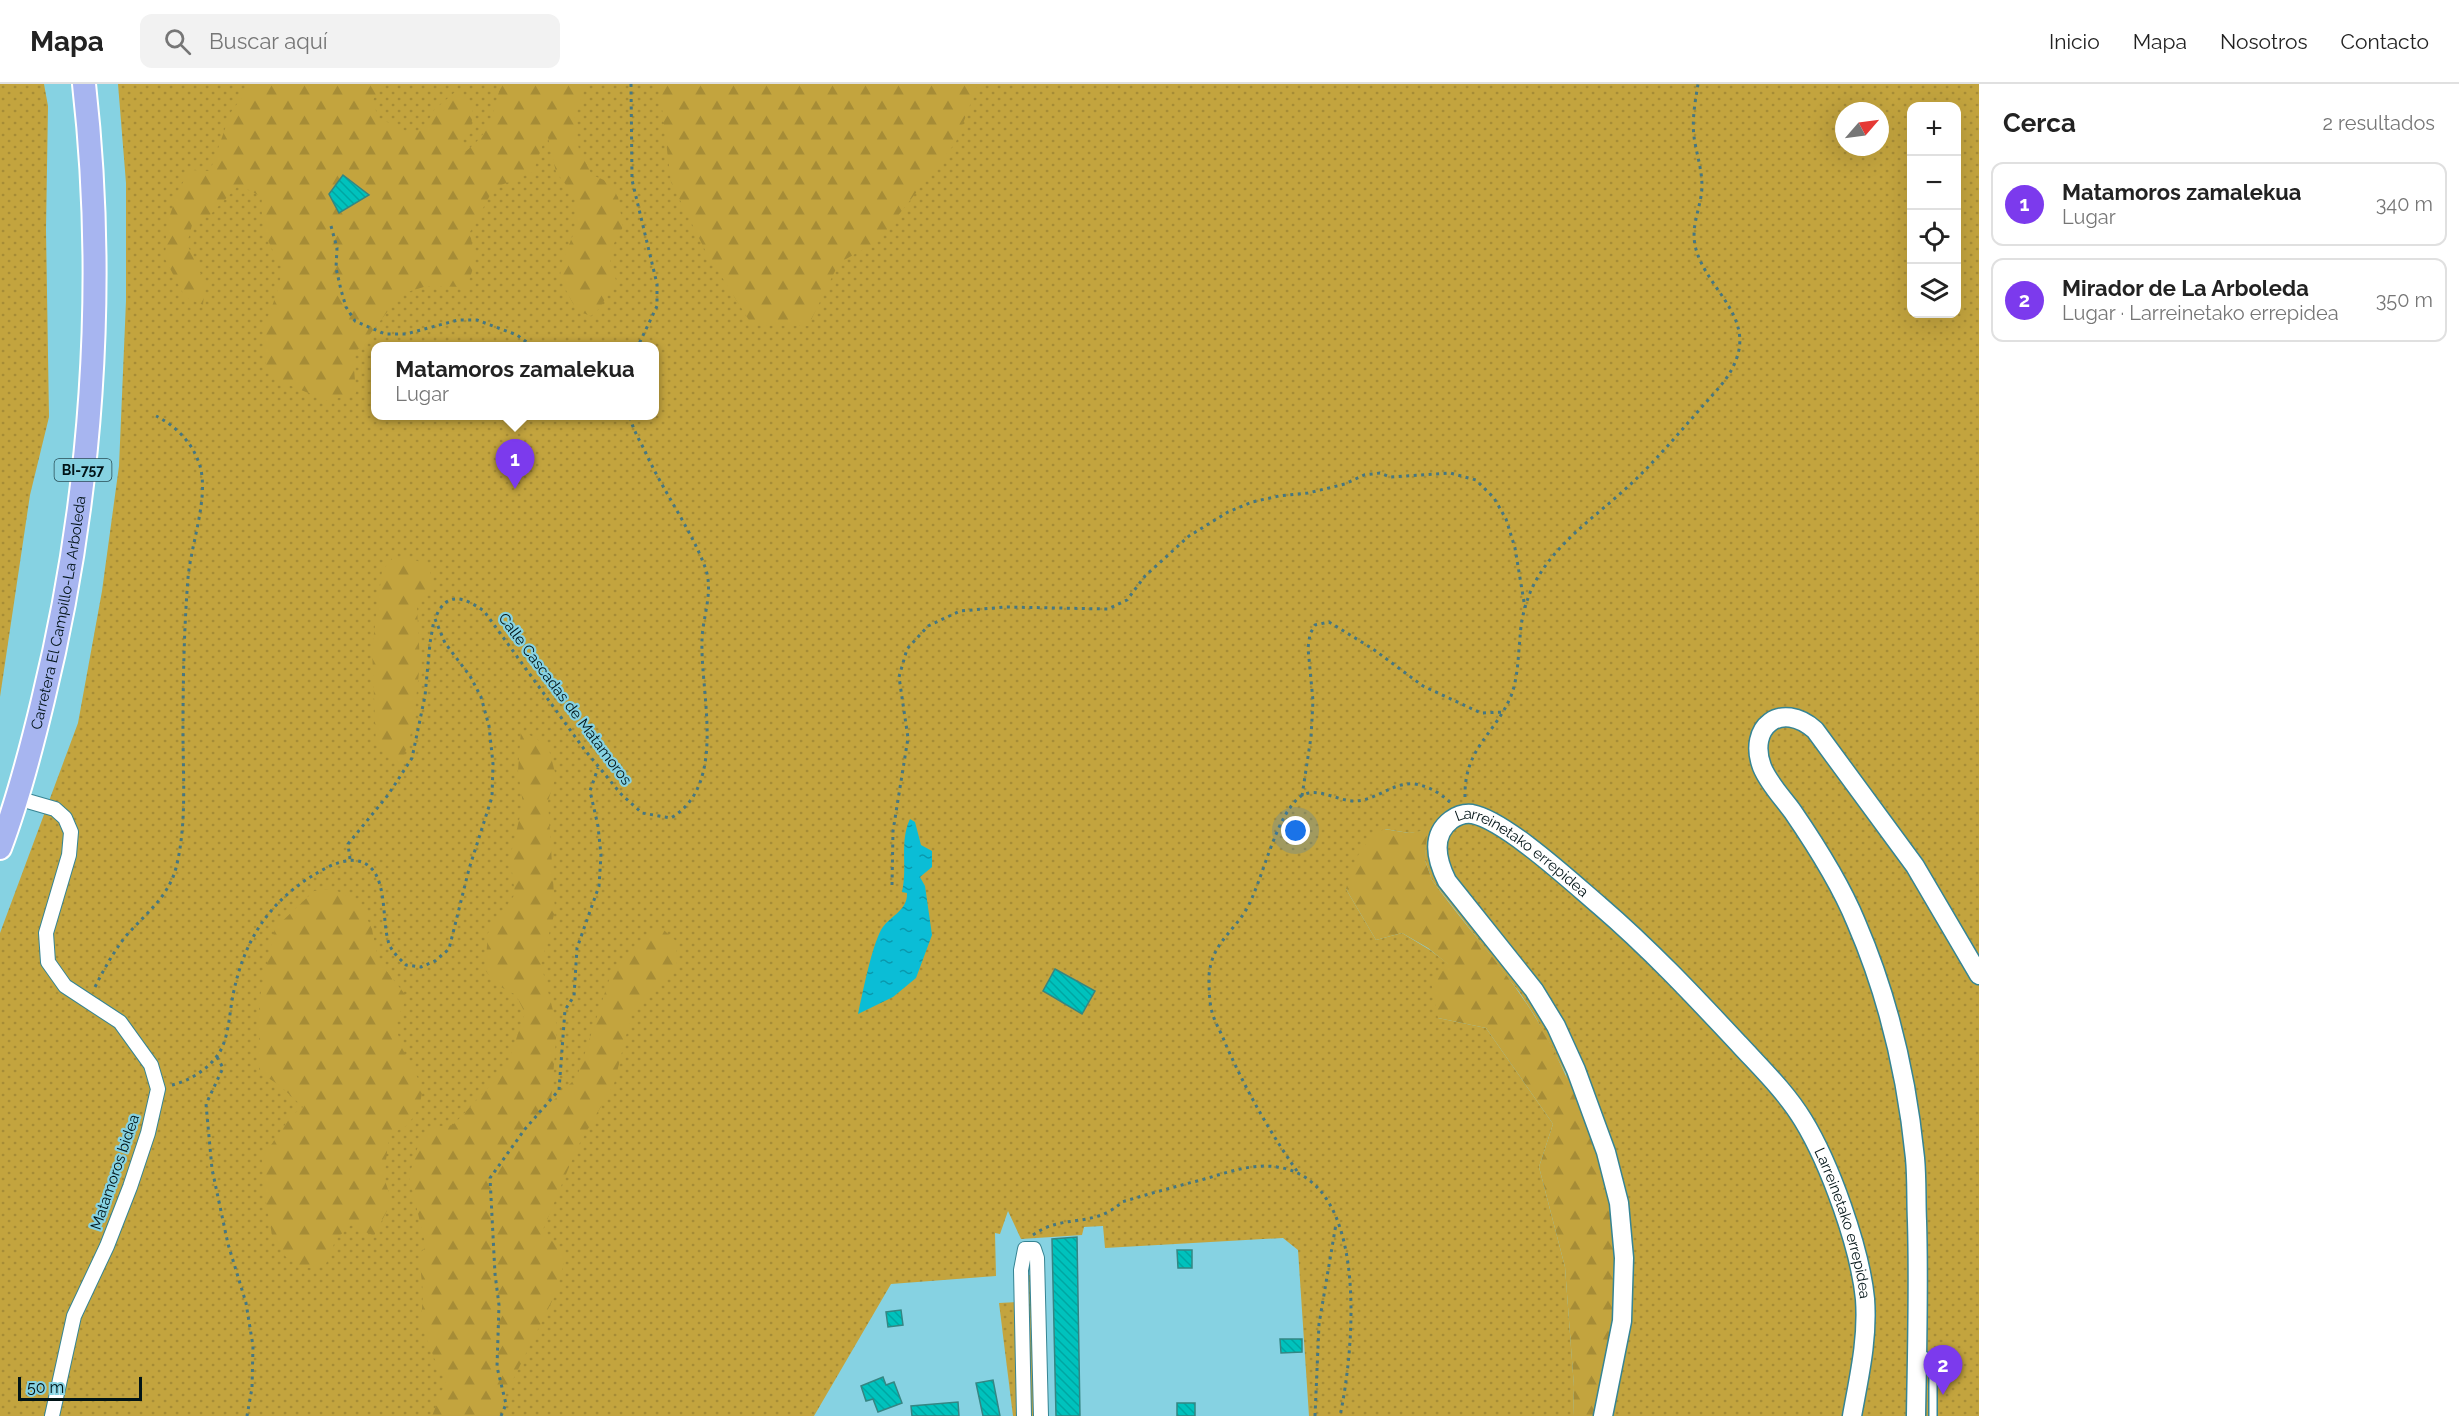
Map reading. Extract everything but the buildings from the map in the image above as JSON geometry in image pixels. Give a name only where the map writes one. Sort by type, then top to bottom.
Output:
[{"type":"main road","name":"Carretera El Campillo-La Arboleda","points":[[0,848],[17,798],[52,660],[79,506],[87,426],[94,266],[92,188],[84,84]]},
{"type":"street","points":[[1916,1416],[1918,1262],[1915,1160],[1904,1081],[1883,999],[1857,922],[1818,850],[1763,769],[1758,745],[1764,729],[1770,723],[1782,717],[1800,718],[1826,742],[1915,866],[1979,975]]},
{"type":"street","points":[[17,798],[55,809],[65,818],[71,832],[69,855],[46,933],[48,962],[64,986],[120,1022],[151,1065],[158,1089]]},
{"type":"street","name":"Larreinetako errepidea","points":[[1603,1416],[1622,1321],[1624,1258],[1619,1203],[1606,1152],[1576,1070],[1556,1026],[1534,990],[1447,881],[1440,867],[1437,852],[1438,839],[1445,825],[1457,816],[1466,814],[1490,820],[1529,847],[1624,927],[1711,1014],[1784,1093],[1802,1119],[1817,1145],[1847,1224],[1864,1298],[1864,1354],[1852,1416]]},
{"type":"street","name":"Matamoros bidea","points":[[52,1416],[74,1316],[107,1246],[130,1187],[148,1133],[158,1089]]},
{"type":"street","points":[[1024,1416],[1021,1270],[1025,1249],[1034,1249],[1037,1258],[1041,1416]]},
{"type":"lane","points":[[1917,1351],[1934,1360],[1933,1416]]},
{"type":"path","points":[[631,84],[632,180],[657,284],[657,306],[640,342]]},
{"type":"path","points":[[1466,814],[1465,777],[1478,747],[1503,712],[1512,692],[1525,608],[1538,577],[1563,545],[1667,449],[1722,385],[1736,360],[1740,342],[1738,324],[1695,247],[1693,224],[1702,190],[1702,167],[1695,142],[1693,119],[1698,84]]},
{"type":"path","points":[[331,226],[337,248],[336,268],[341,290],[346,307],[355,321],[385,334],[406,334],[458,320],[477,320],[517,334],[527,342]]},
{"type":"path","points":[[87,1002],[108,961],[126,936],[159,903],[176,870],[181,837],[183,648],[190,557],[203,489],[200,465],[188,442],[172,424],[156,416]]},
{"type":"path","name":"Calle Cascadas de Matamoros","points":[[435,619],[439,609],[446,601],[456,598],[469,601],[484,611],[621,794],[642,813],[670,819],[684,810],[698,791],[705,770],[702,639],[709,596],[706,568],[655,473],[632,420]]},
{"type":"path","points":[[892,885],[893,831],[908,738],[899,677],[907,649],[928,626],[960,611],[1005,607],[1108,609],[1127,600],[1145,576],[1189,536],[1228,512],[1252,502],[1308,493],[1345,484],[1364,475],[1380,473],[1390,477],[1450,473],[1476,480],[1494,498],[1506,519],[1515,548],[1525,608]]},
{"type":"path","points":[[350,859],[348,844],[388,795],[412,758],[425,696],[430,643],[435,619]]},
{"type":"path","points":[[158,1089],[189,1081],[217,1056],[226,1033],[243,954],[261,921],[291,891],[317,873],[350,859],[362,862],[371,868],[378,878],[389,944],[406,965],[421,967],[435,961],[449,949],[469,869],[492,797],[493,764],[489,726],[481,697],[470,676],[445,643],[435,619]]},
{"type":"path","points":[[1340,1416],[1350,1356],[1352,1294],[1345,1250],[1336,1219],[1331,1206],[1317,1187],[1297,1171],[1272,1135],[1237,1069],[1212,1011],[1209,974],[1218,945],[1246,909],[1287,812],[1302,796],[1311,737],[1313,701],[1308,648],[1310,633],[1315,625],[1329,622],[1433,691],[1481,712],[1503,712]]},
{"type":"path","points":[[501,1416],[506,1404],[497,1367],[499,1305],[490,1178],[525,1129],[559,1090],[563,1020],[565,1010],[574,996],[577,948],[599,886],[601,855],[598,826],[590,791],[599,767]]},
{"type":"path","points":[[1302,796],[1319,793],[1341,800],[1354,801],[1367,799],[1394,787],[1413,784],[1431,788],[1466,814]]},
{"type":"path","points":[[217,1056],[223,1068],[207,1104],[212,1169],[228,1244],[246,1303],[253,1346],[252,1388],[247,1416]]},
{"type":"path","points":[[1025,1249],[1028,1238],[1042,1228],[1053,1224],[1096,1219],[1111,1212],[1122,1202],[1248,1166],[1275,1166],[1297,1171]]},
{"type":"path","points":[[1315,1416],[1319,1324],[1336,1219]]},
{"type":"green space","points":[[0,84],[44,84],[48,106],[46,230],[49,417],[30,495],[0,697]]},
{"type":"green space","points":[[118,84],[1979,84],[1979,1416],[1612,1416],[1566,1074],[1520,993],[1432,880],[1425,860],[1426,831],[1409,833],[1385,829],[1346,889],[1376,940],[1402,933],[1450,965],[1438,1018],[1486,1028],[1553,1124],[1539,1167],[1565,1267],[1574,1387],[1573,1416],[1309,1416],[1298,1250],[1283,1238],[1105,1248],[1103,1226],[1084,1227],[1082,1235],[1021,1239],[1008,1211],[1000,1234],[995,1233],[996,1276],[891,1284],[814,1416],[0,1416],[0,933],[78,723],[102,591],[119,466],[126,301],[126,183]]},
{"type":"green space","points":[[252,84],[384,84],[372,101],[379,118],[408,132],[423,130],[434,110],[455,92],[473,105],[471,133],[459,142],[465,152],[481,137],[490,122],[501,84],[586,84],[574,120],[579,150],[592,175],[604,180],[618,197],[623,227],[611,249],[610,263],[616,280],[600,308],[591,316],[577,311],[560,279],[561,265],[577,225],[576,198],[556,172],[547,133],[533,172],[494,188],[470,232],[475,262],[467,287],[427,286],[401,294],[353,356],[356,393],[328,401],[274,379],[266,366],[263,330],[277,293],[283,267],[266,234],[262,217],[262,197],[239,185],[210,215],[192,225],[187,244],[205,283],[203,305],[185,297],[165,259],[167,224],[178,191],[190,170],[210,171],[231,112]]},
{"type":"green space","points":[[659,84],[978,84],[956,142],[878,241],[839,263],[808,326],[752,325],[706,252],[671,182]]},
{"type":"green space","points":[[393,557],[409,558],[429,565],[432,584],[417,607],[420,663],[413,726],[401,766],[376,745],[372,649],[382,571]]},
{"type":"green space","points":[[521,730],[548,746],[556,776],[548,801],[555,911],[541,964],[557,1026],[551,1103],[577,1077],[611,974],[657,924],[676,941],[677,969],[631,1016],[614,1084],[577,1148],[542,1232],[566,1253],[557,1291],[495,1416],[432,1416],[446,1381],[434,1358],[421,1323],[423,1293],[419,1254],[426,1247],[409,1176],[421,1136],[433,1127],[453,1125],[506,1069],[525,1013],[516,995],[497,985],[485,970],[488,933],[515,894],[510,857],[523,804],[518,771]]},
{"type":"green space","points":[[1384,829],[1409,833],[1427,830],[1425,860],[1432,880],[1510,980],[1534,1015],[1551,1044],[1582,1114],[1605,1191],[1618,1266],[1618,1300],[1612,1343],[1596,1416],[1573,1416],[1574,1387],[1565,1267],[1539,1167],[1553,1124],[1486,1028],[1438,1018],[1431,981],[1449,965],[1428,948],[1402,933],[1376,940],[1346,889],[1359,854],[1368,841]]},
{"type":"green space","points":[[333,889],[359,902],[372,929],[378,960],[407,997],[395,1024],[402,1048],[423,1088],[419,1108],[408,1125],[389,1135],[384,1178],[392,1201],[374,1236],[351,1225],[336,1239],[326,1264],[304,1269],[286,1257],[272,1235],[264,1191],[262,1158],[291,1116],[303,1107],[279,1085],[259,1072],[259,1001],[275,928],[314,891]]},
{"type":"green space","points":[[1026,1275],[1032,1275],[1037,1416],[1028,1416]]},
{"type":"green space","points":[[1018,1302],[1020,1416],[1013,1416],[999,1303]]},
{"type":"water","points":[[910,819],[915,822],[921,845],[932,851],[932,867],[920,877],[925,886],[932,935],[916,978],[893,997],[858,1014],[877,938],[884,925],[901,909],[906,899],[907,893],[902,892],[904,846]]},
{"type":"place","name":"Matamoros zamalekua","points":[[515,489]]},
{"type":"place","name":"Mirador de La Arboleda","points":[[1943,1395]]}]
